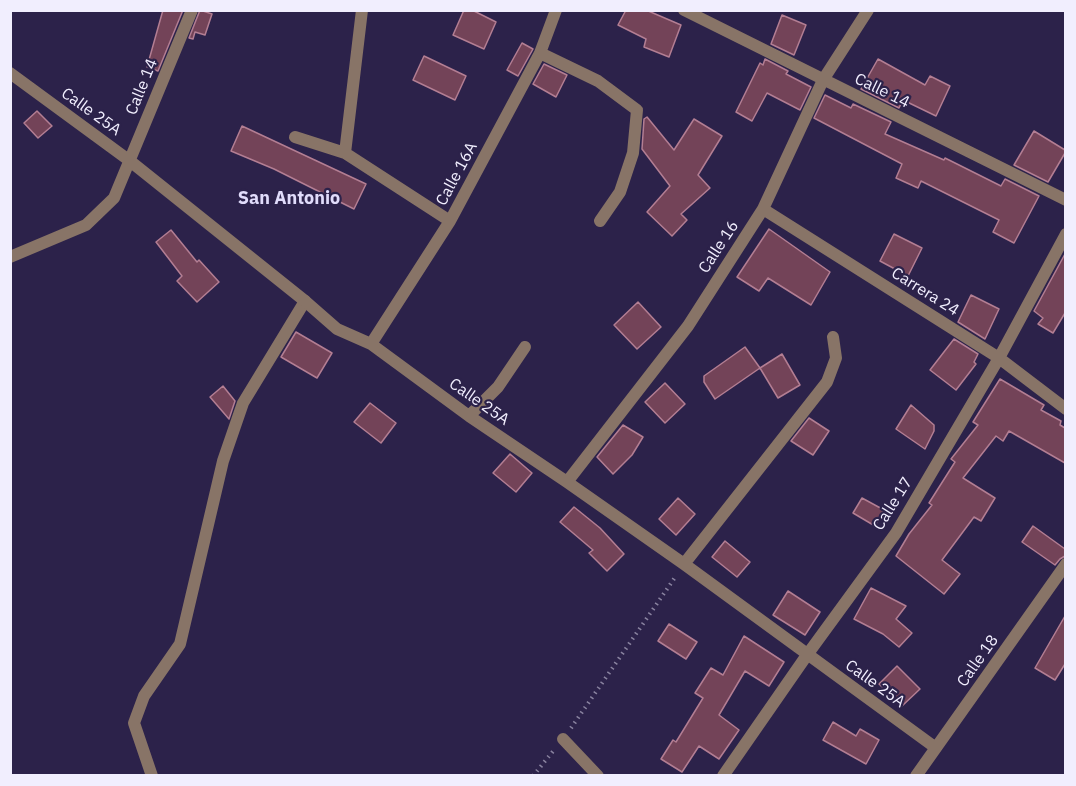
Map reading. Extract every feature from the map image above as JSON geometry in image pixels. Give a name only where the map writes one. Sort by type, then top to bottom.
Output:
[{"type":"street","name":"Calle 14","points":[[10,257],[86,225],[114,198],[192,10]]},
{"type":"street","points":[[345,153],[362,10]]},
{"type":"street","name":"Calle 16A","points":[[371,344],[450,221],[540,53],[556,10]]},
{"type":"street","name":"Calle 14","points":[[684,10],[1065,200]]},
{"type":"street","name":"Calle 16","points":[[567,482],[688,326],[763,209],[823,80],[868,10]]},
{"type":"street","points":[[540,53],[598,81],[637,110],[630,163],[620,192],[600,221]]},
{"type":"street","name":"Calle 25A","points":[[10,73],[130,161],[305,301],[337,330],[371,344],[469,416],[684,564],[936,748]]},
{"type":"street","points":[[295,137],[345,153],[450,221]]},
{"type":"street","name":"Carrera 24","points":[[763,209],[999,358],[1065,409]]},
{"type":"street","name":"Calle 17","points":[[723,776],[896,532],[999,358],[1065,234]]},
{"type":"street","points":[[152,776],[134,723],[144,696],[180,644],[223,461],[243,403],[305,301]]},
{"type":"street","points":[[684,564],[827,382],[837,358],[833,338]]},
{"type":"street","points":[[469,416],[498,387],[525,347]]},
{"type":"street","name":"Calle 18","points":[[916,776],[1065,564]]},
{"type":"street","points":[[563,739],[598,776]]},
{"type":"path","points":[[534,776],[563,739],[684,564]]},
{"type":"building","points":[[163,10],[183,10],[158,71],[147,67]]},
{"type":"building","points":[[200,10],[212,14],[205,35],[195,32],[193,39],[189,38]]},
{"type":"building","points":[[464,10],[472,10],[496,22],[484,49],[453,35]]},
{"type":"building","points":[[626,10],[646,10],[681,25],[669,57],[644,47],[646,39],[618,25]]},
{"type":"building","points":[[782,15],[806,25],[794,55],[771,44]]},
{"type":"building","points":[[522,43],[533,49],[518,76],[507,70]]},
{"type":"building","points":[[424,56],[466,76],[455,100],[413,80]]},
{"type":"building","points":[[765,59],[788,71],[786,74],[811,87],[800,110],[767,93],[752,121],[736,112],[760,63],[763,65]]},
{"type":"building","points":[[878,59],[925,85],[930,76],[950,86],[936,116],[903,100],[899,108],[861,89]]},
{"type":"building","points":[[544,64],[567,75],[556,97],[533,84]]},
{"type":"building","points":[[825,95],[851,108],[853,104],[891,122],[885,134],[944,160],[945,158],[1001,186],[1005,179],[1039,196],[1014,243],[993,232],[999,220],[921,181],[918,188],[896,178],[902,164],[814,118]]},
{"type":"building","points":[[37,111],[52,126],[38,138],[24,123]]},
{"type":"building","points":[[647,117],[674,150],[694,119],[722,136],[698,175],[710,188],[681,214],[687,220],[672,236],[647,212],[670,186],[642,149],[644,119]]},
{"type":"building","points":[[242,126],[366,184],[354,209],[274,169],[231,151]]},
{"type":"building","points":[[1034,131],[1065,150],[1048,182],[1014,165]]},
{"type":"building","points":[[769,229],[830,272],[811,305],[768,278],[759,291],[737,277]]},
{"type":"building","points":[[171,230],[197,262],[199,260],[219,282],[197,302],[177,281],[182,276],[156,242]]},
{"type":"building","points":[[894,234],[922,248],[908,276],[880,261]]},
{"type":"building","points":[[1065,254],[1065,313],[1053,333],[1038,324],[1043,318],[1034,311]]},
{"type":"building","points":[[971,295],[999,309],[985,339],[958,322]]},
{"type":"building","points":[[638,302],[661,327],[637,349],[614,325]]},
{"type":"building","points":[[296,332],[332,353],[317,378],[281,357]]},
{"type":"building","points":[[954,339],[978,354],[974,362],[976,364],[956,390],[930,370]]},
{"type":"building","points":[[745,347],[760,368],[715,399],[704,382],[704,376]]},
{"type":"building","points":[[782,354],[800,385],[778,398],[760,368]]},
{"type":"building","points":[[1000,379],[1044,405],[1041,410],[1061,421],[1060,425],[1065,428],[1065,463],[1009,431],[1003,441],[996,436],[963,478],[995,498],[981,521],[974,517],[942,560],[960,574],[944,594],[896,556],[909,534],[932,505],[929,503],[955,462],[951,459],[978,425],[973,422]]},
{"type":"building","points":[[665,383],[685,404],[665,423],[645,402]]},
{"type":"building","points":[[223,386],[235,401],[229,419],[210,397]]},
{"type":"building","points":[[370,403],[396,423],[381,443],[354,422]]},
{"type":"building","points":[[911,405],[934,425],[934,431],[925,449],[896,429]]},
{"type":"building","points":[[809,418],[829,431],[813,455],[791,441]]},
{"type":"building","points":[[623,425],[643,437],[632,455],[613,474],[597,457]]},
{"type":"building","points":[[510,454],[532,473],[516,492],[493,473]]},
{"type":"building","points":[[678,498],[695,514],[676,535],[659,519]]},
{"type":"building","points":[[862,498],[884,510],[875,526],[853,513]]},
{"type":"building","points":[[574,507],[600,528],[624,554],[607,571],[589,553],[593,550],[560,522]]},
{"type":"building","points":[[1033,526],[1065,549],[1065,556],[1055,565],[1022,542]]},
{"type":"building","points":[[725,541],[750,562],[737,577],[712,557]]},
{"type":"building","points":[[871,588],[906,606],[896,619],[912,633],[899,647],[883,634],[854,619]]},
{"type":"building","points":[[788,591],[820,612],[805,635],[773,615]]},
{"type":"building","points":[[1065,616],[1065,664],[1055,680],[1035,668]]},
{"type":"building","points":[[669,624],[697,642],[686,659],[658,641]]},
{"type":"building","points":[[744,636],[784,662],[769,686],[745,671],[719,715],[739,730],[719,759],[699,746],[682,772],[661,759],[673,740],[676,742],[703,698],[695,693],[711,668],[723,675]]},
{"type":"building","points":[[897,666],[920,689],[902,706],[879,684]]},
{"type":"building","points":[[833,722],[856,736],[860,729],[879,740],[866,764],[823,740]]},
{"type":"district","name":"San Antonio","points":[[289,199]]}]
